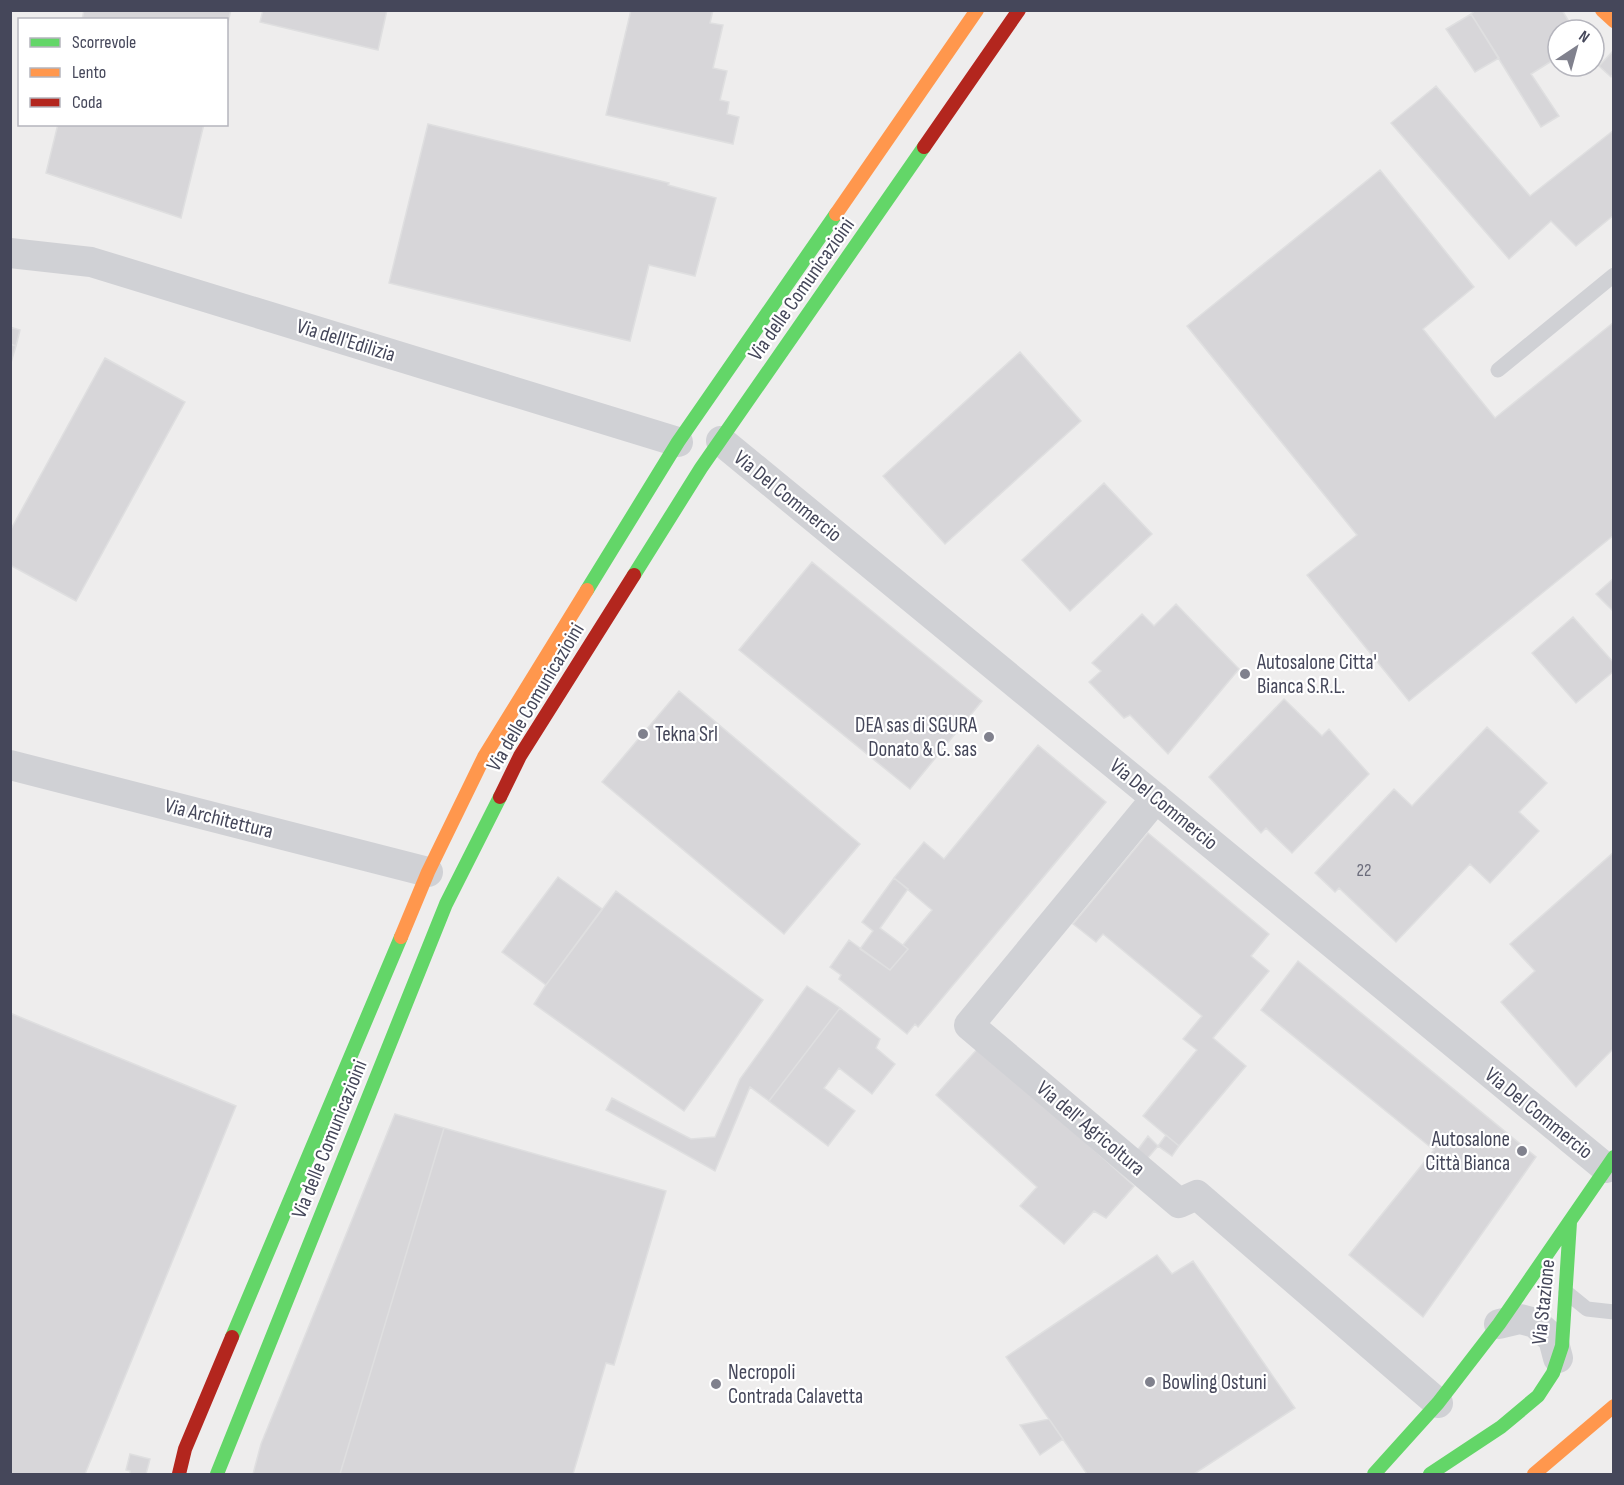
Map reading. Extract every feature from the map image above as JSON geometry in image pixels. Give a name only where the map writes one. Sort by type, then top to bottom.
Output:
[{"type":"street","name":"Via delle Comunicazioini","points":[[179,1474],[185,1449],[428,872],[484,757],[678,442],[977,10]]},
{"type":"street","name":"Via delle Comunicazioini","points":[[217,1474],[446,904],[520,756],[701,468],[1018,10]]},
{"type":"street","points":[[1602,10],[1614,21]]},
{"type":"street","name":"Via dell'Edilizia","points":[[10,253],[91,262],[678,442]]},
{"type":"street","name":"Via Del Commercio","points":[[721,441],[1156,798],[1610,1162]]},
{"type":"street","name":"Via Architettura","points":[[10,765],[428,872]]},
{"type":"street","name":"Via dell' Agricoltura","points":[[1156,798],[969,1025],[1179,1203],[1197,1195],[1438,1403]]},
{"type":"street","points":[[1374,1474],[1438,1403],[1499,1324],[1610,1162]]},
{"type":"street","name":"Via Stazione","points":[[1430,1474],[1501,1427],[1538,1396],[1552,1373],[1562,1346],[1570,1222]]},
{"type":"street","points":[[1499,1324],[1520,1319],[1535,1323],[1553,1340],[1558,1358]]},
{"type":"street","points":[[1534,1474],[1614,1406]]},
{"type":"lane","points":[[1498,370],[1614,275]]},
{"type":"lane","points":[[1566,1292],[1587,1309],[1614,1311]]},
{"type":"building","points":[[84,10],[231,10],[228,22],[228,18],[82,18]]},
{"type":"building","points":[[263,10],[387,10],[378,50],[260,22]]},
{"type":"building","points":[[631,10],[713,10],[710,23],[723,25],[713,68],[727,71],[720,100],[729,102],[727,114],[739,117],[733,144],[606,115]]},
{"type":"building","points":[[1476,10],[1562,10],[1567,18],[1546,18],[1546,65],[1531,74],[1559,116],[1541,127],[1471,14]]},
{"type":"building","points":[[1471,14],[1499,58],[1475,72],[1446,29]]},
{"type":"building","points":[[1614,50],[1614,73],[1611,77],[1606,72],[1606,59]]},
{"type":"building","points":[[1436,86],[1530,196],[1614,130],[1614,215],[1576,246],[1551,221],[1509,259],[1391,123]]},
{"type":"building","points":[[428,124],[669,183],[668,185],[716,198],[695,276],[649,265],[630,341],[389,283]]},
{"type":"building","points":[[58,126],[204,126],[181,218],[46,173]]},
{"type":"building","points":[[1380,170],[1474,287],[1423,329],[1495,418],[1614,322],[1614,535],[1409,701],[1307,575],[1357,535],[1187,326]]},
{"type":"building","points":[[10,327],[20,330],[16,346],[10,344]]},
{"type":"building","points":[[10,344],[16,346],[10,366]]},
{"type":"building","points":[[1020,352],[1081,421],[945,544],[883,476]]},
{"type":"building","points":[[105,358],[185,402],[76,601],[10,565],[10,531]]},
{"type":"building","points":[[1104,483],[1152,534],[1070,611],[1022,560]]},
{"type":"building","points":[[812,562],[982,701],[910,789],[739,650]]},
{"type":"building","points":[[1614,578],[1614,612],[1596,594]]},
{"type":"building","points":[[1176,604],[1239,669],[1168,754],[1130,715],[1124,718],[1089,682],[1101,671],[1092,663],[1142,614],[1154,626]]},
{"type":"building","points":[[1573,617],[1614,663],[1614,671],[1576,703],[1532,653]]},
{"type":"building","points":[[679,691],[860,844],[784,934],[602,782]]},
{"type":"building","points":[[1284,699],[1322,736],[1329,729],[1369,774],[1292,853],[1266,828],[1261,833],[1209,777]]},
{"type":"building","points":[[1487,727],[1547,783],[1519,812],[1539,831],[1490,883],[1470,864],[1396,942],[1339,888],[1335,892],[1315,873],[1394,789],[1412,806]]},
{"type":"building","points":[[1038,745],[1106,802],[918,1027],[915,1024],[907,1034],[839,979],[841,975],[830,967],[849,940],[890,970],[908,949],[903,945],[932,910],[894,878],[924,842],[944,859]]},
{"type":"building","points":[[1148,833],[1269,934],[1251,956],[1269,971],[1213,1038],[1246,1066],[1179,1146],[1143,1116],[1197,1050],[1183,1039],[1202,1016],[1103,934],[1096,942],[1073,924]]},
{"type":"building","points":[[1614,852],[1614,1048],[1576,1087],[1501,1002],[1535,971],[1510,944]]},
{"type":"building","points":[[558,877],[602,909],[546,985],[502,952]]},
{"type":"building","points":[[894,878],[908,889],[880,928],[908,949],[890,970],[860,949],[873,931],[862,922]]},
{"type":"building","points":[[616,891],[763,1000],[684,1111],[534,1004]]},
{"type":"building","points":[[1298,961],[1536,1157],[1423,1317],[1349,1255],[1434,1150],[1261,1010]]},
{"type":"building","points":[[807,986],[840,1008],[769,1101],[750,1087],[715,1171],[606,1110],[612,1098],[691,1139],[715,1137],[740,1079]]},
{"type":"building","points":[[840,1008],[880,1039],[876,1048],[895,1064],[872,1094],[839,1068],[824,1088],[855,1111],[828,1146],[769,1101]]},
{"type":"building","points":[[10,1013],[236,1106],[85,1474],[10,1474]]},
{"type":"building","points":[[980,1046],[1134,1186],[1106,1218],[1094,1211],[1064,1244],[1020,1206],[1037,1187],[936,1095]]},
{"type":"building","points":[[395,1114],[444,1128],[340,1474],[253,1474],[261,1444]]},
{"type":"building","points":[[444,1128],[666,1191],[614,1365],[606,1363],[573,1474],[340,1474]]},
{"type":"building","points":[[1166,1135],[1179,1146],[1172,1156],[1158,1146]]},
{"type":"building","points":[[1148,1136],[1158,1146],[1146,1160],[1136,1152]]},
{"type":"building","name":"Bowling Ostuni","points":[[1157,1255],[1172,1274],[1193,1261],[1295,1408],[1194,1474],[1087,1474],[1006,1357]]},
{"type":"building","points":[[1049,1419],[1063,1439],[1040,1455],[1020,1425]]},
{"type":"building","points":[[130,1454],[150,1459],[146,1474],[130,1474],[130,1471],[126,1470]]},
{"type":"traffic: fast","points":[[634,575],[701,468],[924,147]]},
{"type":"traffic: fast","points":[[587,590],[678,442],[836,214]]},
{"type":"traffic: fast","points":[[217,1474],[446,904],[500,797]]},
{"type":"traffic: fast","points":[[232,1337],[401,937]]},
{"type":"traffic: fast","points":[[1374,1474],[1438,1403],[1499,1324],[1614,1157]]},
{"type":"traffic: fast","points":[[1430,1474],[1501,1427],[1538,1396],[1553,1373],[1562,1346],[1570,1222]]},
{"type":"traffic: slow","points":[[836,214],[977,10]]},
{"type":"traffic: slow","points":[[1602,10],[1614,21]]},
{"type":"traffic: slow","points":[[401,937],[428,872],[484,757],[587,590]]},
{"type":"traffic: slow","points":[[1534,1474],[1614,1406]]},
{"type":"traffic: jam","points":[[924,147],[1019,10]]},
{"type":"traffic: jam","points":[[500,797],[520,756],[634,575]]},
{"type":"traffic: jam","points":[[179,1474],[185,1449],[232,1337]]},
{"type":"place","name":"Autosalone Citta' Bianca S.R.L.","points":[[1245,674]]},
{"type":"place","name":"Tekna Srl","points":[[643,734]]},
{"type":"place","name":"DEA sas di SGURA Donato & C. sas","points":[[989,737]]},
{"type":"place","name":"Autosalone Città Bianca","points":[[1522,1151]]},
{"type":"place","name":"Bowling Ostuni","points":[[1150,1382]]},
{"type":"place","name":"Necropoli Contrada Calavetta","points":[[716,1384]]}]
